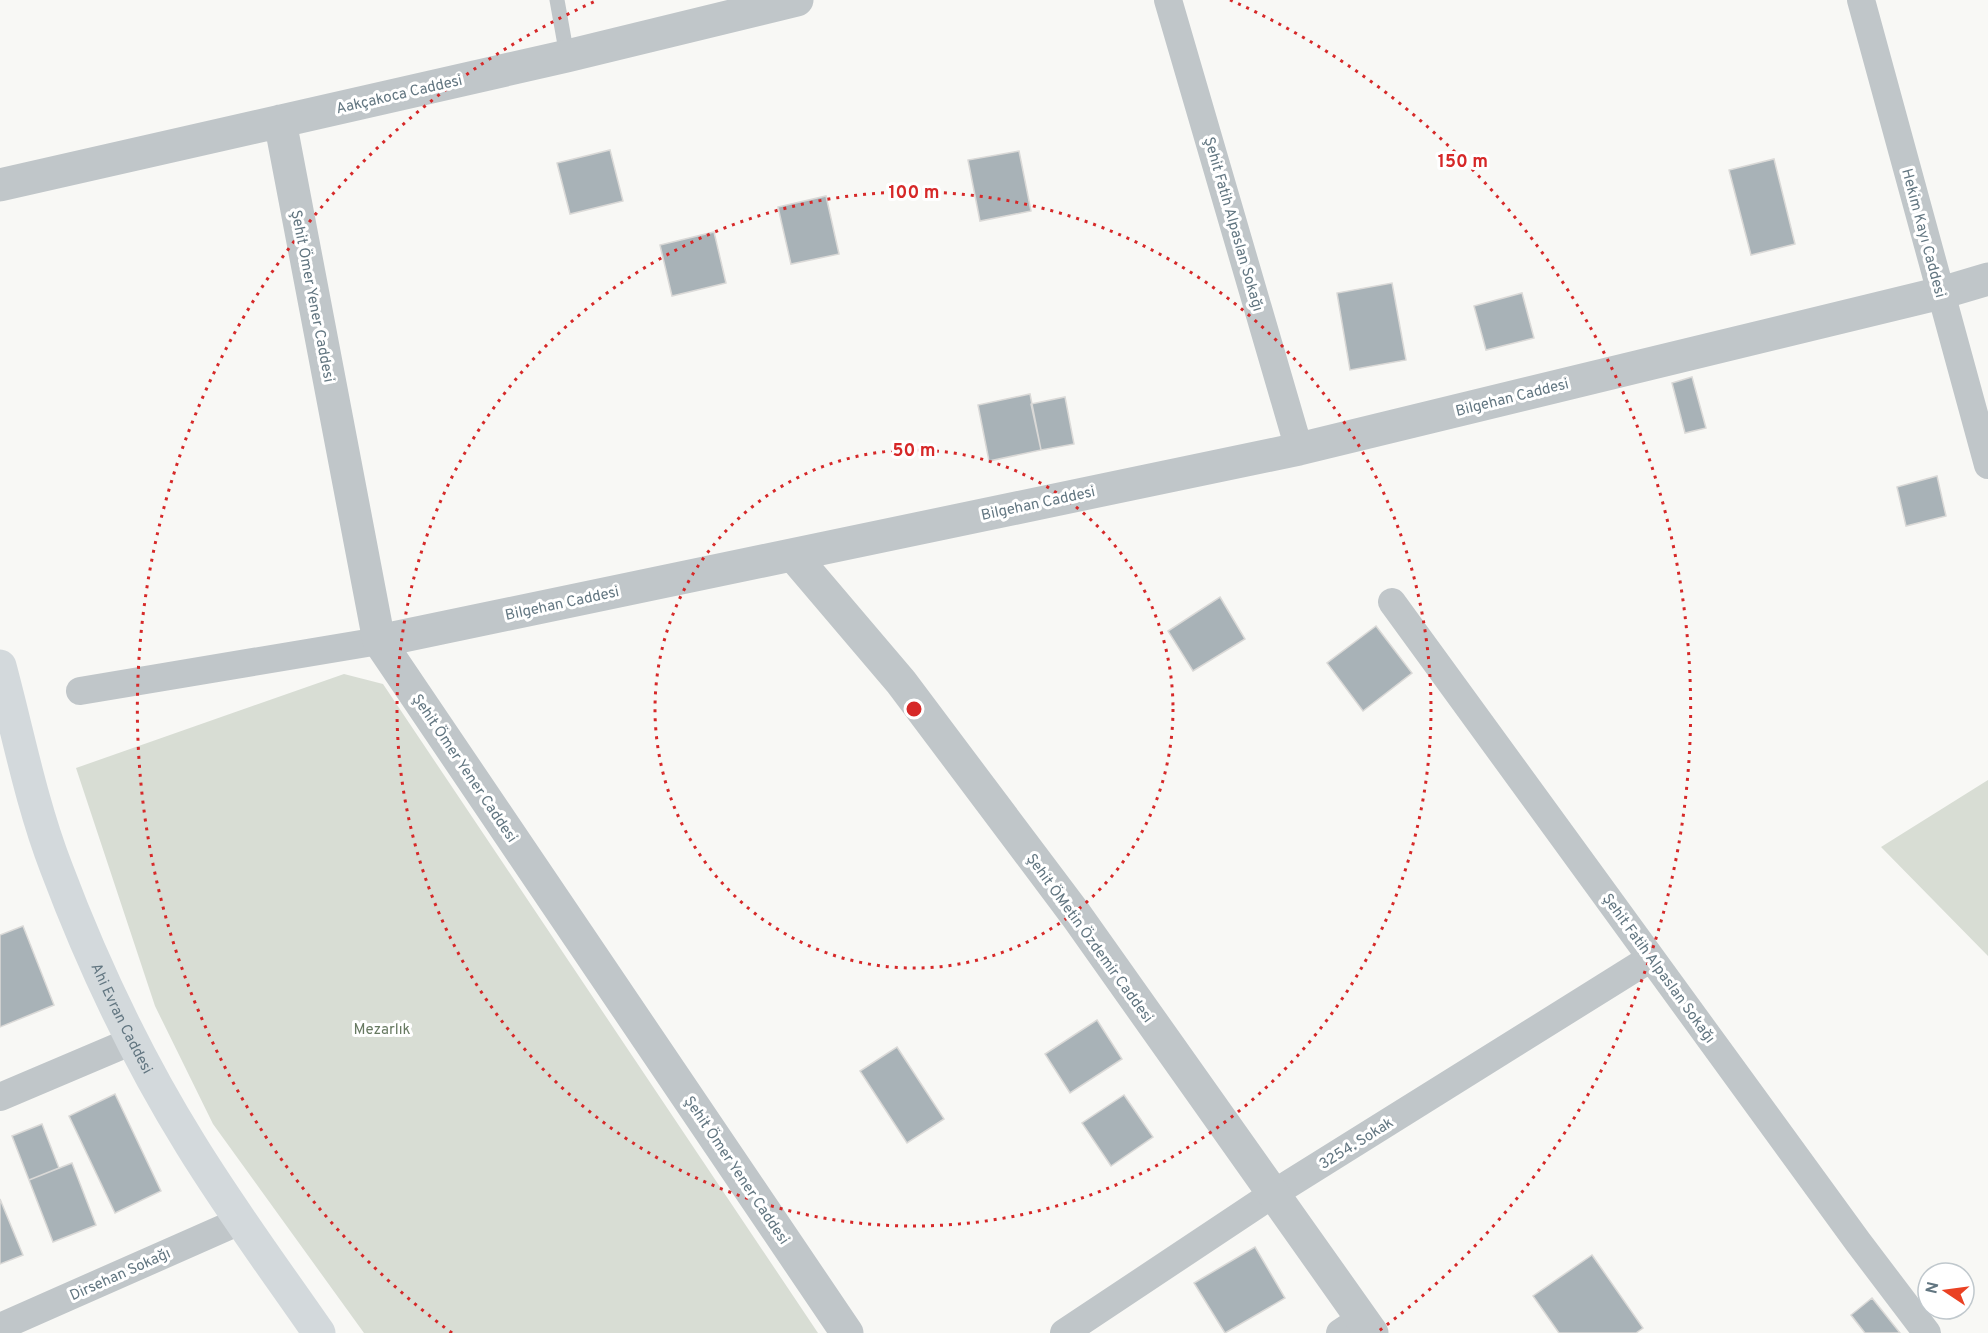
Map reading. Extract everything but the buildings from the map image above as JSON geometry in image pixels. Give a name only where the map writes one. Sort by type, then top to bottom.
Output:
[{"type":"main road","name":"Ahi Evran Caddesi","points":[[0,666],[5,708],[55,866],[132,1041],[190,1144],[240,1221],[319,1333]]},
{"type":"street","name":"Aakçakoca Caddesi","points":[[0,185],[567,56],[796,0]]},
{"type":"street","name":"Şehit Fatih Alpaslan Sokağı","points":[[1168,0],[1299,449]]},
{"type":"street","name":"Hekim Kayı Caddesi","points":[[1861,0],[1988,465]]},
{"type":"street","name":"Şehit Ömer Yener Caddesi","points":[[280,122],[379,641],[847,1333]]},
{"type":"street","name":"Bilgehan Caddesi","points":[[80,691],[379,641],[1299,449],[1988,279]]},
{"type":"street","name":"Şehit ÖMetin Özdemir Caddesi","points":[[793,555],[901,682],[1069,906],[1273,1194],[1358,1328]]},
{"type":"street","name":"Şehit Fatih Alpaslan Sokağı","points":[[1392,602],[1858,1242],[1927,1333]]},
{"type":"street","name":"3254. Sokak","points":[[1064,1333],[1273,1194],[1651,958]]},
{"type":"street","points":[[0,1097],[132,1041]]},
{"type":"street","name":"Dirsehan Sokağı","points":[[0,1327],[240,1221]]},
{"type":"lane","points":[[557,0],[567,56]]},
{"type":"green space","name":"Mezarlık","points":[[344,674],[383,684],[818,1333],[364,1333],[213,1124],[155,1006],[76,768]]},
{"type":"green space","points":[[1988,780],[1988,956],[1881,847]]}]
